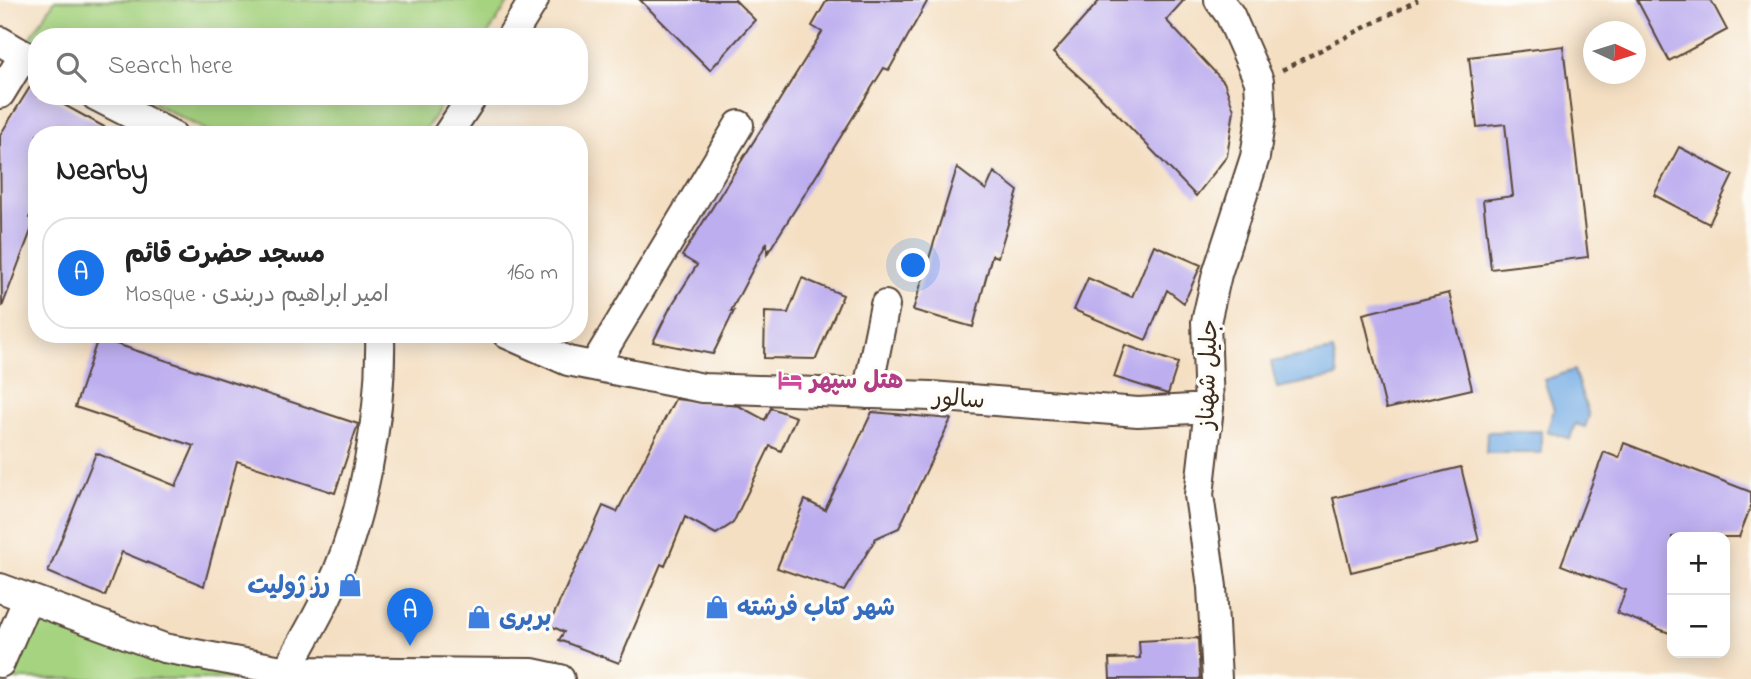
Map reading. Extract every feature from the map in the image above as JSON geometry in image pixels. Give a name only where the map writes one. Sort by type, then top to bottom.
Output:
[{"type":"street","points":[[517,28],[534,0]]},
{"type":"street","name":"جلیل شهناز","points":[[1217,679],[1212,587],[1199,495],[1209,408],[1206,322],[1217,274],[1255,156],[1261,117],[1259,81],[1230,15],[1219,0]]},
{"type":"street","points":[[0,94],[20,53]]},
{"type":"street","points":[[114,105],[154,126]]},
{"type":"street","points":[[453,126],[467,105]]},
{"type":"street","points":[[594,366],[739,125]]},
{"type":"street","points":[[867,394],[885,305]]},
{"type":"street","points":[[285,675],[329,592],[356,515],[376,421],[380,343]]},
{"type":"street","name":"سالور","points":[[527,343],[568,361],[703,387],[867,394],[1138,412],[1209,408]]},
{"type":"street","points":[[0,588],[164,648],[285,675],[532,673],[560,679]]},
{"type":"street","points":[[0,663],[28,598]]},
{"type":"path","points":[[1259,81],[1418,0]]},
{"type":"green space","points":[[55,0],[510,0],[492,28],[37,28]]},
{"type":"green space","points":[[157,105],[441,105],[428,126],[198,126]]},
{"type":"green space","points":[[39,621],[234,676],[233,679],[13,679]]},
{"type":"water","points":[[1333,350],[1338,376],[1277,388],[1271,362]]},
{"type":"water","points":[[1574,370],[1589,416],[1585,427],[1575,424],[1570,439],[1547,431],[1554,410],[1544,380]]},
{"type":"water","points":[[1541,431],[1541,453],[1486,453],[1487,432]]},
{"type":"building","points":[[640,0],[735,0],[755,20],[710,70]]},
{"type":"building","points":[[827,0],[928,0],[889,70],[884,68],[767,254],[767,242],[731,311],[734,311],[713,354],[653,342],[670,308],[697,265],[682,256],[822,32],[812,26]]},
{"type":"building","points":[[1100,0],[1184,0],[1166,20],[1224,82],[1234,110],[1227,156],[1196,196],[1095,91],[1053,53]]},
{"type":"building","points":[[1637,0],[1711,0],[1727,30],[1669,61]]},
{"type":"building","points":[[1563,46],[1588,257],[1491,269],[1483,200],[1513,196],[1505,124],[1477,127],[1469,57]]},
{"type":"building","points":[[28,90],[28,105],[64,105],[103,126],[28,126],[28,238],[2,307],[0,135]]},
{"type":"building","points":[[1679,147],[1733,175],[1709,224],[1654,195]]},
{"type":"building","points":[[957,168],[986,190],[994,172],[1018,191],[998,257],[992,255],[973,327],[913,310]]},
{"type":"building","points":[[1154,245],[1201,265],[1184,303],[1167,290],[1146,340],[1074,310],[1088,278],[1132,297]]},
{"type":"building","points":[[802,278],[843,295],[816,359],[764,358],[765,312],[788,313]]},
{"type":"building","points":[[1449,293],[1472,389],[1386,409],[1363,314]]},
{"type":"building","points":[[96,343],[113,343],[358,424],[335,493],[237,461],[204,586],[122,552],[105,596],[48,572],[96,453],[176,486],[194,446],[75,407]]},
{"type":"building","points":[[1125,345],[1178,363],[1168,394],[1114,377]]},
{"type":"building","points":[[675,399],[739,406],[765,420],[771,408],[796,417],[781,451],[770,446],[733,523],[716,534],[685,517],[665,566],[661,564],[619,663],[559,640],[564,632],[549,625],[603,506],[617,512]]},
{"type":"building","points":[[872,412],[951,419],[899,528],[876,538],[844,591],[777,568],[805,500],[825,510]]},
{"type":"building","points":[[1624,443],[1751,492],[1751,506],[1739,537],[1730,537],[1730,532],[1667,532],[1667,632],[1617,613],[1626,590],[1561,565],[1604,452],[1619,458]]},
{"type":"building","points":[[1461,467],[1479,541],[1351,572],[1333,498]]},
{"type":"building","points":[[1198,638],[1200,679],[1110,679],[1109,659],[1140,658],[1139,641]]},
{"type":"place","name":"هتل سپهر","points":[[790,380]]},
{"type":"place","name":"رز ژولیت","points":[[350,585]]},
{"type":"place","name":"شهر کتاب فرشته","points":[[717,607]]},
{"type":"place","name":"بربری","points":[[479,617]]},
{"type":"place","name":"مسجد حضرت قائم","points":[[410,646]]}]
